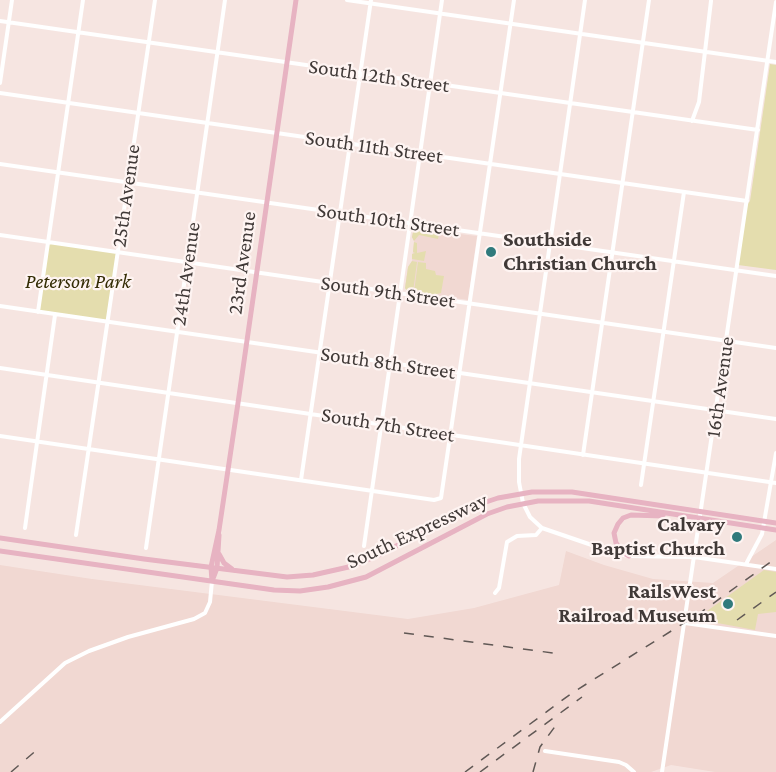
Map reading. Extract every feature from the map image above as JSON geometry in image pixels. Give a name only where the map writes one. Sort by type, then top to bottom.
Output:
[{"type":"main road","name":"23rd Avenue","points":[[212,581],[218,553],[219,530],[296,0]]},
{"type":"main road","name":"South Expressway","points":[[0,538],[279,577],[300,577],[342,570],[379,555],[471,507],[498,498],[544,491],[572,492],[776,523]]},
{"type":"main road","name":"South Expressway","points":[[0,551],[287,591],[341,585],[379,571],[487,514],[523,503],[578,500],[776,530]]},
{"type":"main road","points":[[629,556],[618,548],[614,539],[615,529],[623,518],[635,515],[685,516]]},
{"type":"main road","name":"23rd Avenue","points":[[214,568],[214,547],[219,530]]},
{"type":"main road","points":[[190,565],[207,561],[214,547]]},
{"type":"main road","points":[[218,553],[226,565],[242,572]]},
{"type":"street","points":[[0,83],[12,0]]},
{"type":"street","points":[[38,312],[83,0]]},
{"type":"street","name":"25th Avenue","points":[[76,535],[155,0]]},
{"type":"street","name":"24th Avenue","points":[[146,548],[225,0]]},
{"type":"street","points":[[348,0],[776,62]]},
{"type":"street","points":[[364,546],[442,0]]},
{"type":"street","points":[[0,436],[434,500],[440,499],[443,493],[514,0]]},
{"type":"street","points":[[585,0],[521,445],[519,468],[523,503],[530,517],[542,528],[607,551],[629,556],[694,557],[776,569]]},
{"type":"street","points":[[583,455],[649,0]]},
{"type":"street","points":[[692,121],[699,102],[711,1]]},
{"type":"street","points":[[301,480],[371,2]]},
{"type":"street","name":"16th Avenue","points":[[662,772],[776,2]]},
{"type":"street","name":"South 12th Street","points":[[0,21],[758,130]]},
{"type":"street","name":"South 11th Street","points":[[0,93],[747,201]]},
{"type":"street","name":"South 10th Street","points":[[0,164],[776,276]]},
{"type":"street","points":[[641,484],[684,192]]},
{"type":"street","name":"South 9th Street","points":[[0,235],[776,348]]},
{"type":"street","name":"South 8th Street","points":[[0,306],[776,419]]},
{"type":"street","points":[[25,528],[56,314]]},
{"type":"street","name":"South 7th Street","points":[[0,368],[774,483]]},
{"type":"street","points":[[746,564],[762,534],[774,483],[776,453]]},
{"type":"street","points":[[495,593],[500,588],[507,542],[517,536],[534,536],[542,528]]},
{"type":"street","name":"23rd Avenue","points":[[0,722],[66,663],[89,651],[128,637],[194,619],[205,613],[210,602],[212,581]]},
{"type":"street","points":[[685,623],[776,636]]},
{"type":"street","points":[[545,751],[619,762],[634,772]]},
{"type":"shaded area","points":[[416,227],[477,236],[468,300],[407,291],[405,288],[408,267],[412,261],[413,229]]},
{"type":"shaded area","points":[[776,540],[776,772],[715,772],[671,765],[651,772],[0,772],[0,565],[92,579],[408,619],[474,608],[559,585],[566,551],[653,579],[713,583]]},
{"type":"green space","points":[[770,64],[776,65],[776,270],[738,265]]},
{"type":"green space","points":[[414,228],[425,231],[425,234],[430,234],[430,232],[439,234],[438,239],[419,235],[414,241],[412,237]]},
{"type":"green space","name":"Peterson Park","points":[[48,242],[118,252],[108,322],[38,312]]},
{"type":"green space","points":[[414,242],[417,243],[417,253],[426,251],[424,261],[412,259],[412,254],[415,253],[413,252]]},
{"type":"green space","points":[[412,261],[417,262],[413,292],[405,288],[408,267]]},
{"type":"green space","points":[[418,262],[426,263],[426,269],[435,271],[436,275],[444,276],[441,293],[433,295],[414,292]]},
{"type":"green space","points":[[764,570],[776,572],[776,612],[758,614],[755,630],[696,619]]},
{"type":"railway","points":[[465,772],[572,693],[700,613],[776,558]]},
{"type":"railway","points":[[737,620],[776,592]]},
{"type":"railway","points":[[404,633],[553,653]]},
{"type":"railway","points":[[480,772],[582,697]]},
{"type":"railway","points":[[533,772],[540,747],[559,721]]},
{"type":"railway","points":[[11,772],[39,748]]},
{"type":"place","name":"Southside Christian Church","points":[[491,252]]},
{"type":"place","name":"Calvary Baptist Church","points":[[737,537]]},
{"type":"place","name":"RailsWest Railroad Museum","points":[[728,604]]}]
